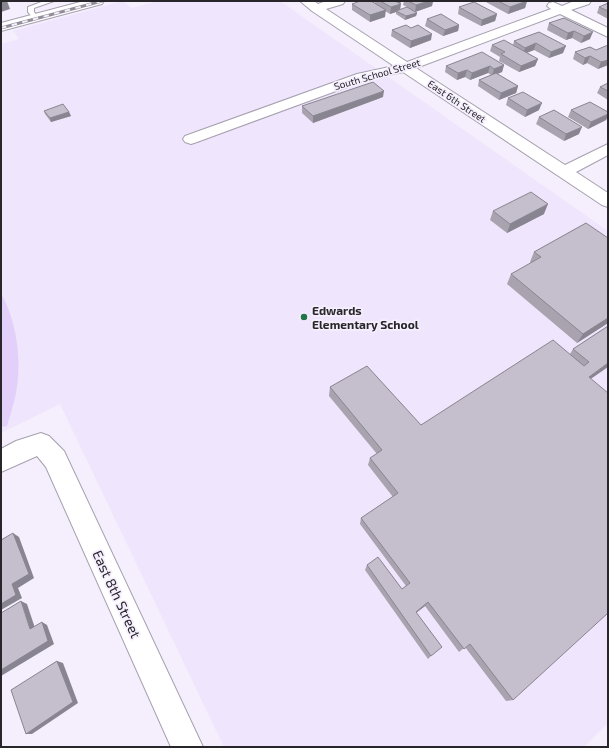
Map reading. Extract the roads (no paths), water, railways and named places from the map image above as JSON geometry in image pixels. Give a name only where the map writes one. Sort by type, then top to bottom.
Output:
[{"type":"street","points":[[1,27],[36,18],[75,4],[98,1]]},
{"type":"street","points":[[311,4],[339,1]]},
{"type":"street","points":[[544,1],[608,32]]},
{"type":"street","name":"South School Street","points":[[191,139],[362,77],[406,67],[585,1]]},
{"type":"street","name":"East 6th Street","points":[[311,4],[608,201]]},
{"type":"street","points":[[564,172],[608,149]]},
{"type":"street","name":"East 8th Street","points":[[1,461],[24,449],[41,444],[55,459],[187,747]]},
{"type":"lane","points":[[36,18],[31,12],[31,7],[34,3],[50,1]]},
{"type":"railway","points":[[1,28],[102,1]]},
{"type":"place","name":"Edwards Elementary School","points":[[304,317]]}]
